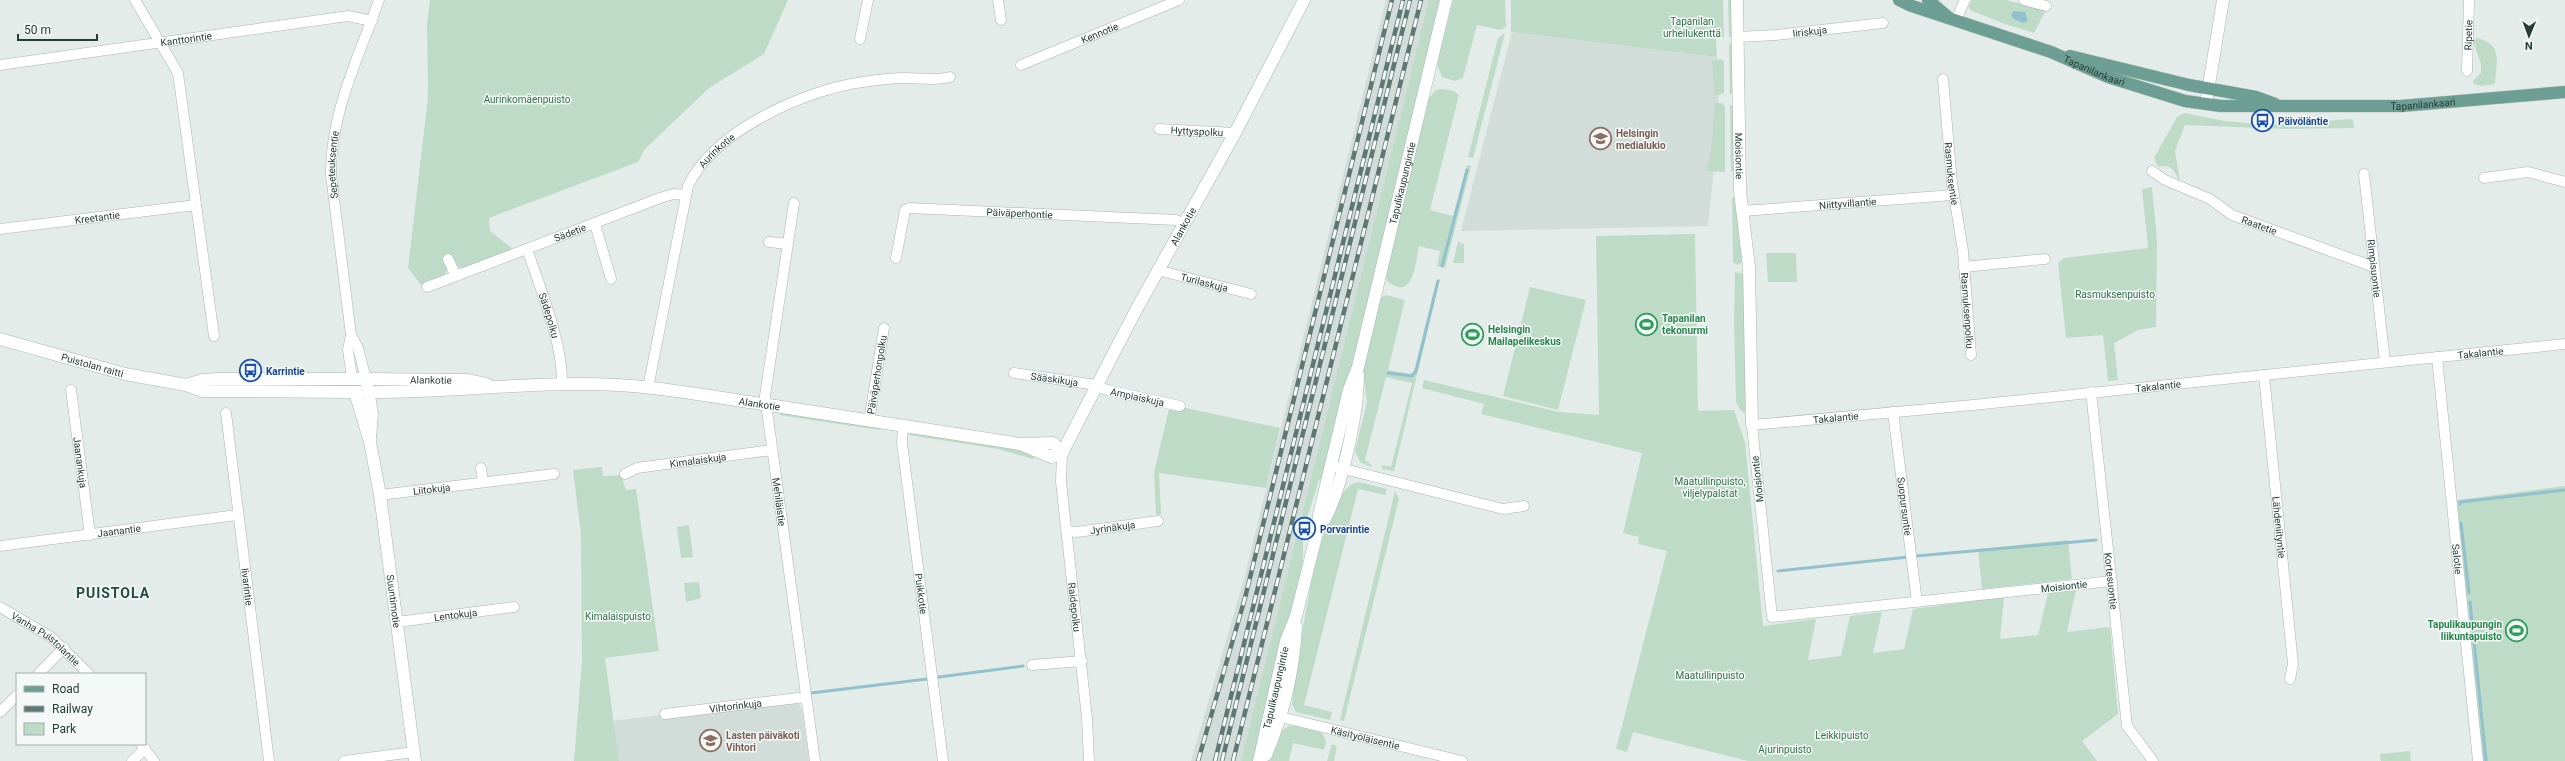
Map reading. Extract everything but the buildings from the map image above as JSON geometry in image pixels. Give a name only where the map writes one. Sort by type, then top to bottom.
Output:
[{"type":"main road","name":"Tapanilankaari","points":[[1900,0],[1909,5],[2051,52],[2108,77],[2185,101],[2254,107],[2280,105],[2401,106],[2565,92]]},
{"type":"main road","name":"Tapanilankaari","points":[[1928,0],[1952,18]]},
{"type":"main road","name":"Tapanilankaari","points":[[2051,52],[2092,59],[2208,88],[2256,97],[2280,105]]},
{"type":"street","points":[[135,0],[178,73],[214,336]]},
{"type":"street","name":"Sepeteuksentie","points":[[352,378],[348,350],[351,335],[331,175],[331,156],[338,116],[379,0]]},
{"type":"street","points":[[860,39],[868,0]]},
{"type":"street","points":[[998,0],[1001,20]]},
{"type":"street","name":"Kennotie","points":[[1021,65],[1179,0]]},
{"type":"street","name":"Alankotie","points":[[369,392],[469,390],[496,385],[562,384],[648,388],[1020,444],[1053,443],[1062,453],[1157,270],[1234,133],[1304,0]]},
{"type":"street","name":"Tapulikaupungintie","points":[[1263,761],[1275,715],[1286,641],[1296,616],[1317,533],[1326,516],[1337,467],[1349,445],[1358,391],[1358,367],[1446,0]]},
{"type":"street","name":"Moisiontie","points":[[1737,0],[1740,192],[1749,267],[1752,425],[1772,617],[2112,581]]},
{"type":"street","points":[[1952,18],[1965,0]]},
{"type":"street","points":[[2024,0],[2046,6]]},
{"type":"street","points":[[2206,103],[2223,0]]},
{"type":"street","name":"Ripetie","points":[[2467,70],[2469,0]]},
{"type":"street","name":"Kanttorintie","points":[[0,65],[348,16],[372,21]]},
{"type":"street","name":"Iiriskuja","points":[[1737,37],[1776,35],[1883,22]]},
{"type":"street","name":"Aurinkotie","points":[[648,388],[686,194],[694,173],[717,150],[761,118],[794,101],[823,90],[863,82],[904,78],[937,80],[950,78]]},
{"type":"street","name":"Rasmuksentie","points":[[1943,79],[1953,195],[1958,213],[1964,267]]},
{"type":"street","name":"Hyttyspolku","points":[[1159,129],[1234,133]]},
{"type":"street","name":"Raatetie","points":[[2152,171],[2165,180],[2210,199],[2232,215],[2374,267]]},
{"type":"street","points":[[2484,178],[2528,172],[2565,182]]},
{"type":"street","name":"Rimpisuontie","points":[[2364,174],[2385,362]]},
{"type":"street","name":"Sädetie","points":[[427,287],[673,194],[686,194]]},
{"type":"street","name":"Niittyvillantie","points":[[1743,211],[1953,195]]},
{"type":"street","name":"Mehiläistie","points":[[794,203],[764,396],[815,761]]},
{"type":"street","name":"Kreetantie","points":[[0,229],[196,205]]},
{"type":"street","name":"Päiväperhontie","points":[[896,258],[905,210],[909,208],[1176,220],[1183,223]]},
{"type":"street","points":[[595,224],[611,278]]},
{"type":"street","points":[[770,242],[788,244]]},
{"type":"street","name":"Sädepolku","points":[[526,249],[550,320],[561,364],[562,384]]},
{"type":"street","points":[[448,259],[456,276]]},
{"type":"street","points":[[1964,267],[2045,259]]},
{"type":"street","name":"Rasmuksenpolku","points":[[1964,267],[1971,355]]},
{"type":"street","name":"Turilaskuja","points":[[1157,270],[1251,294]]},
{"type":"street","name":"Päiväperhonpolku","points":[[869,421],[884,328]]},
{"type":"street","name":"Sepeteuksentie","points":[[351,335],[358,348],[366,378]]},
{"type":"street","name":"Puistolan raitti","points":[[0,340],[125,374],[186,385],[203,391],[369,392]]},
{"type":"street","name":"Takalantie","points":[[1752,425],[2565,344]]},
{"type":"street","name":"Salotie","points":[[2438,357],[2478,761]]},
{"type":"street","name":"Sääskikuja","points":[[1014,374],[1096,386]]},
{"type":"street","name":"Lähdeniityntie","points":[[2264,375],[2293,664],[2290,679]]},
{"type":"street","name":"Suuntimotie","points":[[352,378],[370,442],[380,495],[414,756]]},
{"type":"street","name":"Alankotie","points":[[366,378],[468,380],[496,385]]},
{"type":"street","name":"Puistolan raitti","points":[[186,385],[203,380],[219,379],[366,378]]},
{"type":"street","name":"Suuntimotie","points":[[366,378],[372,413],[370,442]]},
{"type":"street","name":"Ampiaiskuja","points":[[1096,386],[1180,406]]},
{"type":"street","name":"Jaanankuja","points":[[70,390],[90,535]]},
{"type":"street","name":"Kortesuontie","points":[[2091,392],[2127,726],[2153,761]]},
{"type":"street","name":"Suopursuntie","points":[[1893,412],[1917,602]]},
{"type":"street","name":"Iivarintie","points":[[226,413],[237,515],[269,761]]},
{"type":"street","name":"Puikkotie","points":[[903,426],[902,443],[943,761]]},
{"type":"street","name":"Kimalaiskuja","points":[[625,474],[637,468],[772,450]]},
{"type":"street","name":"Raidepolku","points":[[1062,453],[1061,482],[1082,661],[1089,761]]},
{"type":"street","points":[[1337,467],[1502,509],[1524,506]]},
{"type":"street","points":[[481,468],[483,482]]},
{"type":"street","name":"Liitokuja","points":[[380,495],[554,474]]},
{"type":"street","name":"Jaanantie","points":[[0,546],[237,515]]},
{"type":"street","name":"Jyrinäkuja","points":[[1067,531],[1077,532],[1158,521]]},
{"type":"street","name":"Vanha Puistolantie","points":[[0,607],[51,637],[88,673]]},
{"type":"street","name":"Lentokuja","points":[[397,622],[514,607]]},
{"type":"street","points":[[39,673],[64,648]]},
{"type":"street","points":[[1032,665],[1082,661]]},
{"type":"street","points":[[0,712],[16,696]]},
{"type":"street","name":"Vihtorinkuja","points":[[665,714],[806,697]]},
{"type":"street","name":"Tapulikaupungintie","points":[[1259,761],[1275,715]]},
{"type":"street","name":"Käsityöläisentie","points":[[1275,715],[1462,761]]},
{"type":"street","points":[[132,761],[143,746],[154,761]]},
{"type":"street","points":[[344,761],[414,756]]},
{"type":"shaded area","points":[[1386,0],[1429,0],[1241,761],[1191,761],[1244,579]]},
{"type":"shaded area","name":"Helsingin medialukio","points":[[1512,32],[1717,57],[1719,117],[1708,226],[1461,231]]},
{"type":"shaded area","name":"Lasten päiväkoti Vihtori","points":[[794,702],[799,704],[802,710],[809,761],[619,761],[613,721],[660,715],[661,719]]},
{"type":"green space","name":"Aurinkomäenpuisto","points":[[430,0],[788,0],[764,54],[709,88],[644,150],[638,162],[489,218],[490,231],[514,250],[464,268],[457,267],[452,256],[444,258],[448,268],[444,276],[422,286],[408,268],[428,97],[427,23]]},
{"type":"green space","points":[[1429,0],[1441,0],[1326,472],[1323,478],[1319,480],[1303,531],[1303,565],[1255,761],[1241,761]]},
{"type":"green space","points":[[1453,0],[1505,0],[1506,27],[1500,30],[1477,25],[1463,78],[1455,81],[1442,77],[1437,64]]},
{"type":"green space","name":"Tapanilan urheilukenttä","points":[[1511,0],[1723,0],[1724,37],[1716,38],[1717,57],[1511,32]]},
{"type":"green space","points":[[1728,0],[1733,0],[1733,37],[1729,37]]},
{"type":"green space","points":[[1972,0],[2006,0],[2046,10],[2034,33],[2005,24],[1970,10],[1969,6]]},
{"type":"green space","points":[[1505,33],[1473,158],[1468,157],[1498,38]]},
{"type":"green space","points":[[2477,38],[2486,41],[2495,50],[2497,62],[2495,84],[2481,86],[2474,84],[2473,81],[2481,73],[2481,64],[2473,41]]},
{"type":"green space","points":[[1733,43],[1733,93],[1730,94],[1729,44]]},
{"type":"green space","points":[[1721,59],[1724,61],[1724,93],[1715,96],[1712,61]]},
{"type":"green space","points":[[1443,89],[1454,91],[1459,95],[1430,210],[1453,216],[1467,165],[1471,166],[1445,268],[1437,266],[1440,251],[1419,246],[1412,278],[1408,284],[1403,287],[1396,286],[1387,281],[1386,275],[1429,98],[1436,90]]},
{"type":"green space","points":[[1715,103],[1722,103],[1725,107],[1725,172],[1706,171],[1711,153]]},
{"type":"green space","points":[[1730,105],[1734,106],[1734,170],[1731,172]]},
{"type":"green space","points":[[2184,113],[2225,121],[2268,125],[2350,119],[2353,120],[2354,128],[2285,129],[2185,125],[2175,151],[2180,182],[2170,167],[2158,167],[2154,158],[2177,117]]},
{"type":"green space","name":"Rasmuksenpuisto","points":[[2152,187],[2157,240],[2156,327],[2138,330],[2114,343],[2118,380],[2108,381],[2103,335],[2066,338],[2058,263],[2064,258],[2148,248],[2142,189]]},
{"type":"green space","points":[[1737,195],[1743,262],[1737,265],[1733,262],[1732,198]]},
{"type":"green space","name":"Maatullinpuisto","points":[[1695,234],[1698,411],[1734,410],[1745,442],[1763,626],[1816,619],[1808,660],[1841,656],[1850,616],[1882,612],[1873,653],[1904,649],[1913,609],[2004,597],[2000,639],[2038,635],[2048,593],[2076,590],[2067,632],[2110,627],[2118,714],[2082,741],[2097,761],[1748,761],[1633,732],[1627,752],[1616,749],[1667,551],[1638,544],[1639,537],[1623,533],[1642,453],[1481,414],[1484,404],[1422,388],[1424,380],[1559,412],[1599,415],[1596,236]]},
{"type":"green space","points":[[1458,242],[1464,244],[1464,263],[1453,263]]},
{"type":"green space","points":[[1766,253],[1796,253],[1797,282],[1768,282]]},
{"type":"green space","points":[[1735,272],[1744,274],[1748,414],[1741,411],[1736,402],[1734,323]]},
{"type":"green space","points":[[1440,279],[1394,471],[1382,469],[1382,465],[1391,467],[1412,383],[1386,377],[1365,460],[1372,465],[1371,467],[1360,462],[1355,451],[1367,402],[1363,372],[1380,298],[1386,295],[1405,300],[1388,370],[1411,374],[1414,371],[1435,286],[1437,280]]},
{"type":"green space","points":[[1530,287],[1586,300],[1558,410],[1503,396]]},
{"type":"green space","points":[[1186,408],[1280,428],[1266,488],[1159,473],[1161,514],[1156,515],[1154,472],[1169,409],[1179,411]]},
{"type":"green space","points":[[781,412],[880,427],[879,430],[779,415]]},
{"type":"green space","points":[[912,433],[1007,447],[1037,456],[1033,459],[998,449],[909,435]]},
{"type":"green space","name":"Kimalaispuisto","points":[[602,467],[603,476],[621,475],[626,490],[636,489],[659,651],[605,658],[619,761],[574,761],[582,661],[581,534],[573,470]]},
{"type":"green space","points":[[1359,482],[1387,489],[1385,495],[1358,489],[1304,705],[1332,712],[1330,720],[1296,712],[1292,704],[1293,695],[1306,613],[1322,541],[1332,511],[1345,491]]},
{"type":"green space","name":"Tapulikaupungin liikuntapuisto","points":[[2565,486],[2565,761],[2483,761],[2457,500]]},
{"type":"green space","points":[[1395,491],[1399,499],[1344,721],[1340,720]]},
{"type":"green space","points":[[689,525],[693,557],[681,558],[677,527]]},
{"type":"green space","points":[[2068,540],[2072,579],[1982,589],[1978,549]]},
{"type":"green space","points":[[699,582],[701,598],[686,602],[684,583]]},
{"type":"green space","points":[[1289,726],[1296,726],[1322,733],[1326,741],[1324,750],[1293,743],[1289,761],[1270,761],[1278,737],[1281,732]]},
{"type":"green space","points":[[1332,744],[1337,746],[1334,761],[1327,761]]},
{"type":"green space","points":[[2410,751],[2411,761],[2381,761],[2380,754]]},
{"type":"water","points":[[2014,11],[2025,12],[2028,21],[2023,23],[2014,19],[2011,15]]},
{"type":"waterway","points":[[1442,266],[1467,170]]},
{"type":"waterway","points":[[1388,373],[1412,376],[1416,371],[1438,281]]},
{"type":"waterway","points":[[2460,504],[2460,502],[2565,490]]},
{"type":"waterway","points":[[2461,523],[2469,593]]},
{"type":"waterway","points":[[1916,556],[2096,540]]},
{"type":"waterway","points":[[1778,571],[1908,557]]},
{"type":"waterway","points":[[2470,602],[2486,761]]},
{"type":"waterway","points":[[939,677],[1023,666]]},
{"type":"waterway","points":[[811,693],[927,679]]},
{"type":"railway","points":[[1198,761],[1245,598],[1392,0]]},
{"type":"railway","points":[[1215,761],[1403,0]]},
{"type":"railway","points":[[1222,761],[1410,0]]},
{"type":"railway","points":[[1233,761],[1421,0]]},
{"type":"place","name":"Päivöläntie","points":[[2263,121]]},
{"type":"place","name":"Helsingin medialukio","points":[[1601,139]]},
{"type":"place","name":"Tapanilan tekonurmi","points":[[1647,324]]},
{"type":"place","name":"Helsingin Mailapelikeskus","points":[[1473,335]]},
{"type":"place","name":"Karrintie","points":[[251,371]]},
{"type":"place","name":"Porvarintie","points":[[1305,529]]},
{"type":"place","name":"Tapulikaupungin liikuntapuisto","points":[[2517,630]]},
{"type":"place","name":"Lasten päiväkoti Vihtori","points":[[711,741]]},
{"type":"district","name":"PUISTOLA","points":[[113,593]]},
{"type":"park label","name":"Maatullinpuisto, viljelypalstat","points":[[1710,486]]},
{"type":"park label","name":"Leikkipuisto","points":[[1842,735]]},
{"type":"park label","name":"Ajurinpuisto","points":[[1785,749]]}]
